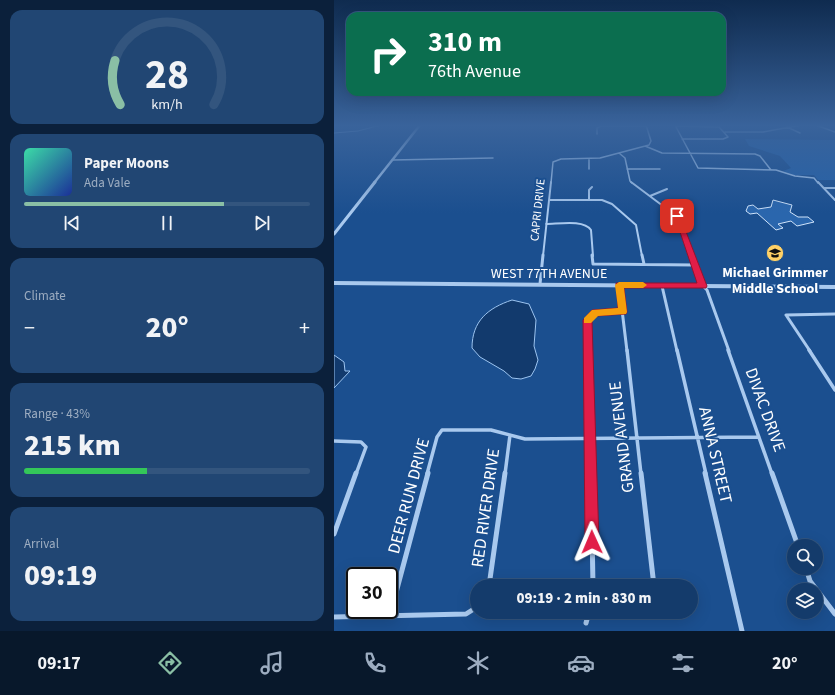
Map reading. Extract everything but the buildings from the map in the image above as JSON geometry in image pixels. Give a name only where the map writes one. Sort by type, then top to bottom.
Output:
[{"type":"street","points":[[334,234],[396,154]]},
{"type":"street","name":"CAPRI DRIVE","points":[[540,284],[553,162],[561,159],[589,159],[614,154]]},
{"type":"street","name":"DIVAC DRIVE","points":[[621,154],[625,158],[630,181],[679,218],[703,286],[707,290],[795,539]]},
{"type":"street","points":[[690,154],[698,168],[771,170],[795,176],[814,178],[835,200]]},
{"type":"street","points":[[756,154],[760,156],[771,170]]},
{"type":"street","points":[[392,160],[494,158]]},
{"type":"street","points":[[589,159],[589,169]]},
{"type":"street","points":[[627,169],[660,169]]},
{"type":"street","points":[[589,200],[589,190],[592,187]]},
{"type":"street","points":[[824,188],[835,188]]},
{"type":"street","points":[[650,196],[667,189]]},
{"type":"street","points":[[548,200],[589,200],[609,202],[634,222],[637,228],[644,264]]},
{"type":"street","points":[[546,224],[580,224],[589,227],[591,230],[593,264],[695,265]]},
{"type":"street","name":"WEST 77TH AVENUE","points":[[334,284],[540,284],[835,287]]},
{"type":"street","name":"GRAND AVENUE","points":[[619,285],[653,579]]},
{"type":"street","name":"ANNA STREET","points":[[662,286],[742,631]]},
{"type":"street","points":[[593,579],[588,320],[595,312],[622,312]]},
{"type":"street","points":[[835,314],[786,315],[834,386],[835,390]]},
{"type":"street","name":"DEER RUN DRIVE","points":[[398,586],[437,437],[442,430],[491,430],[510,434]]},
{"type":"street","points":[[510,434],[525,439],[759,437]]},
{"type":"street","name":"RED RIVER DRIVE","points":[[490,579],[510,434]]},
{"type":"street","points":[[334,441],[361,442],[366,447],[334,534]]},
{"type":"street","points":[[808,575],[810,581],[835,614]]},
{"type":"street","points":[[398,616],[466,614],[470,611]]},
{"type":"street","points":[[334,617],[346,617]]},
{"type":"street","points":[[586,623],[587,619]]},
{"type":"shaded area","points":[[775,154],[835,154],[835,180],[818,180],[814,175],[794,175],[783,171],[791,168],[780,156]]},
{"type":"shaded area","points":[[512,300],[529,304],[536,320],[534,346],[538,360],[531,376],[521,379],[512,378],[504,371],[480,357],[472,348],[475,330],[483,317],[496,307]]},
{"type":"shaded area","points":[[334,355],[344,362],[345,371],[350,371],[334,388]]},
{"type":"slow traffic","points":[[588,321],[595,312],[622,312],[619,285],[643,285]]},
{"type":"place","name":"Michael Grimmer Middle School","points":[[775,253]]},
{"type":"route","points":[[592,542],[588,320],[595,312],[622,312],[619,285],[703,286],[677,216]]}]
